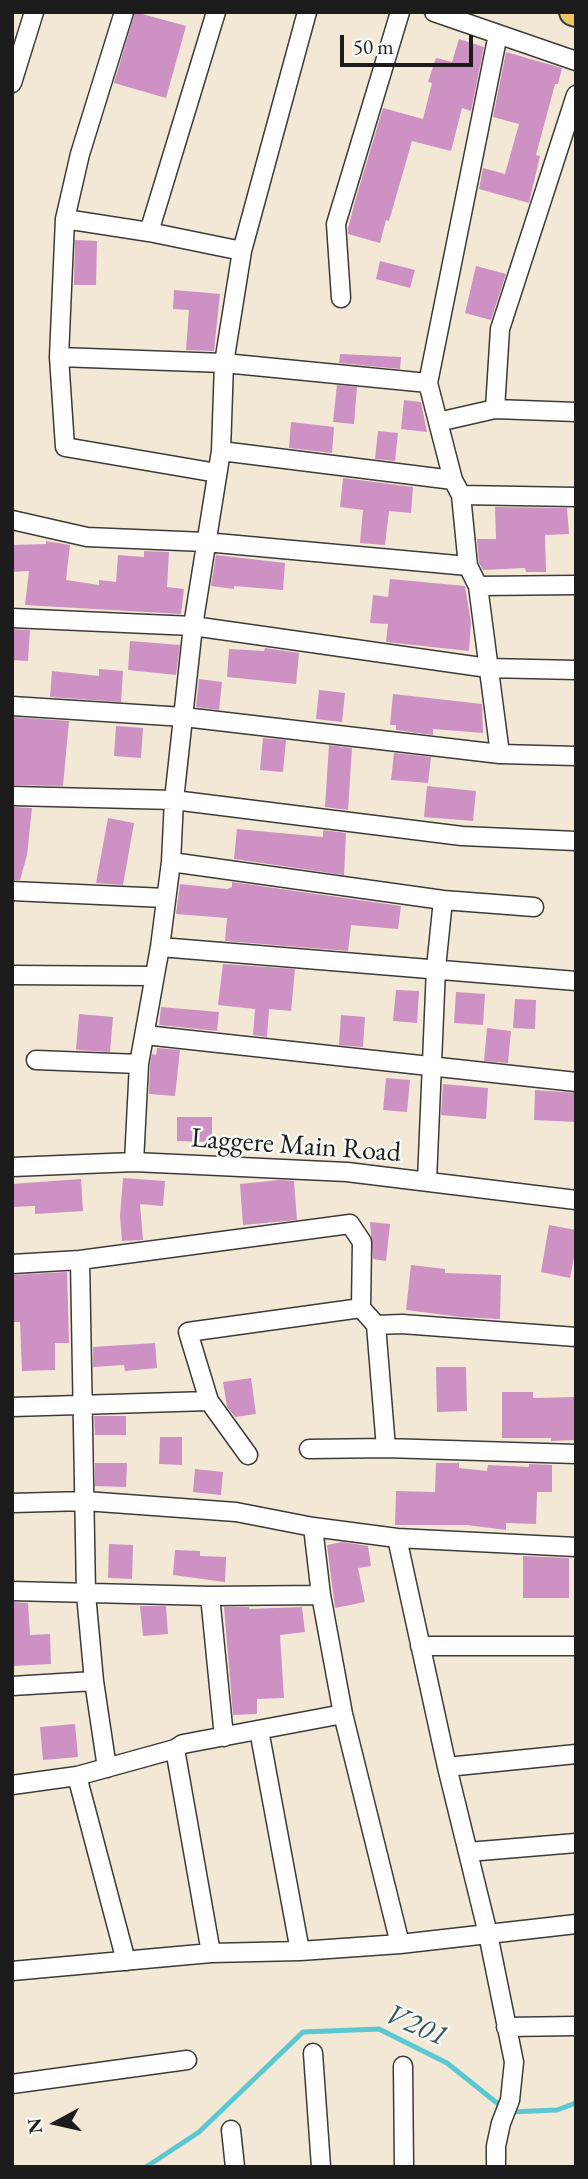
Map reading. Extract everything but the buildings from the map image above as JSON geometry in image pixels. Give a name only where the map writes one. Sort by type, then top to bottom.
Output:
[{"type":"street","points":[[12,83],[34,12]]},
{"type":"street","points":[[124,12],[80,154],[65,219],[59,357],[65,447],[217,473]]},
{"type":"street","points":[[149,232],[216,12]]},
{"type":"street","points":[[134,1162],[139,1064],[160,947],[171,862],[174,800],[193,626],[221,451],[224,363],[242,251],[307,12]]},
{"type":"street","points":[[341,298],[336,224],[400,12]]},
{"type":"street","points":[[434,12],[576,61]]},
{"type":"street","points":[[498,34],[428,383],[457,488],[468,566],[478,586],[500,754]]},
{"type":"street","points":[[495,409],[500,329],[576,95]]},
{"type":"street","points":[[65,219],[149,232],[242,251]]},
{"type":"street","points":[[59,357],[224,363],[428,383]]},
{"type":"street","points":[[438,422],[495,409],[576,412]]},
{"type":"street","points":[[221,451],[457,488],[576,497]]},
{"type":"street","points":[[12,520],[87,537],[205,542],[468,566]]},
{"type":"street","points":[[478,586],[576,585]]},
{"type":"street","points":[[12,618],[193,626],[488,668],[576,670]]},
{"type":"street","points":[[12,706],[184,717],[500,754],[576,756]]},
{"type":"street","points":[[12,796],[174,800],[462,836],[576,841]]},
{"type":"street","points":[[171,862],[443,900],[534,907]]},
{"type":"street","points":[[12,891],[165,898]]},
{"type":"street","points":[[427,1181],[436,968],[443,900]]},
{"type":"street","points":[[160,947],[576,981]]},
{"type":"street","points":[[12,975],[154,976]]},
{"type":"street","points":[[145,1035],[576,1083]]},
{"type":"street","points":[[36,1060],[139,1064]]},
{"type":"street","name":"Laggere Main Road","points":[[12,1167],[134,1162],[347,1172],[576,1200]]},
{"type":"street","points":[[12,1264],[80,1260],[350,1224],[362,1242],[361,1308],[376,1325],[386,1448]]},
{"type":"street","points":[[80,1260],[86,1594],[94,1682],[107,1769]]},
{"type":"street","points":[[248,1455],[209,1401],[188,1332],[361,1308]]},
{"type":"street","points":[[376,1325],[402,1324],[576,1337]]},
{"type":"street","points":[[12,1407],[209,1401]]},
{"type":"street","points":[[309,1449],[386,1448],[576,1454]]},
{"type":"street","points":[[12,1503],[85,1501],[236,1512],[313,1527],[397,1538],[576,1547]]},
{"type":"street","points":[[313,1527],[321,1595],[343,1714],[400,1944]]},
{"type":"street","points":[[397,1538],[447,1767],[488,1934],[514,2063],[510,2100],[496,2146],[496,2167]]},
{"type":"street","points":[[12,1591],[210,1596],[321,1595]]},
{"type":"street","points":[[210,1596],[224,1737]]},
{"type":"street","points":[[420,1646],[576,1646]]},
{"type":"street","points":[[12,1686],[94,1682]]},
{"type":"street","points":[[12,1786],[107,1769],[175,1749],[183,1744],[343,1714]]},
{"type":"street","points":[[260,1730],[300,1951]]},
{"type":"street","points":[[175,1749],[211,1953]]},
{"type":"street","points":[[447,1767],[576,1755]]},
{"type":"street","points":[[77,1776],[126,1961]]},
{"type":"street","points":[[468,1852],[576,1843]]},
{"type":"street","points":[[12,1971],[211,1953],[300,1951],[400,1944],[576,1924]]},
{"type":"street","points":[[506,2027],[576,2026]]},
{"type":"street","points":[[313,2053],[321,2167]]},
{"type":"street","points":[[12,2084],[187,2060]]},
{"type":"street","points":[[403,2066],[404,2167]]},
{"type":"street","points":[[231,2130],[234,2167]]},
{"type":"waterway","name":"V201","points":[[146,2167],[199,2132],[303,2032],[379,2029],[447,2063],[502,2107]]},
{"type":"waterway","name":"V201","points":[[510,2112],[557,2110],[576,2103]]}]
